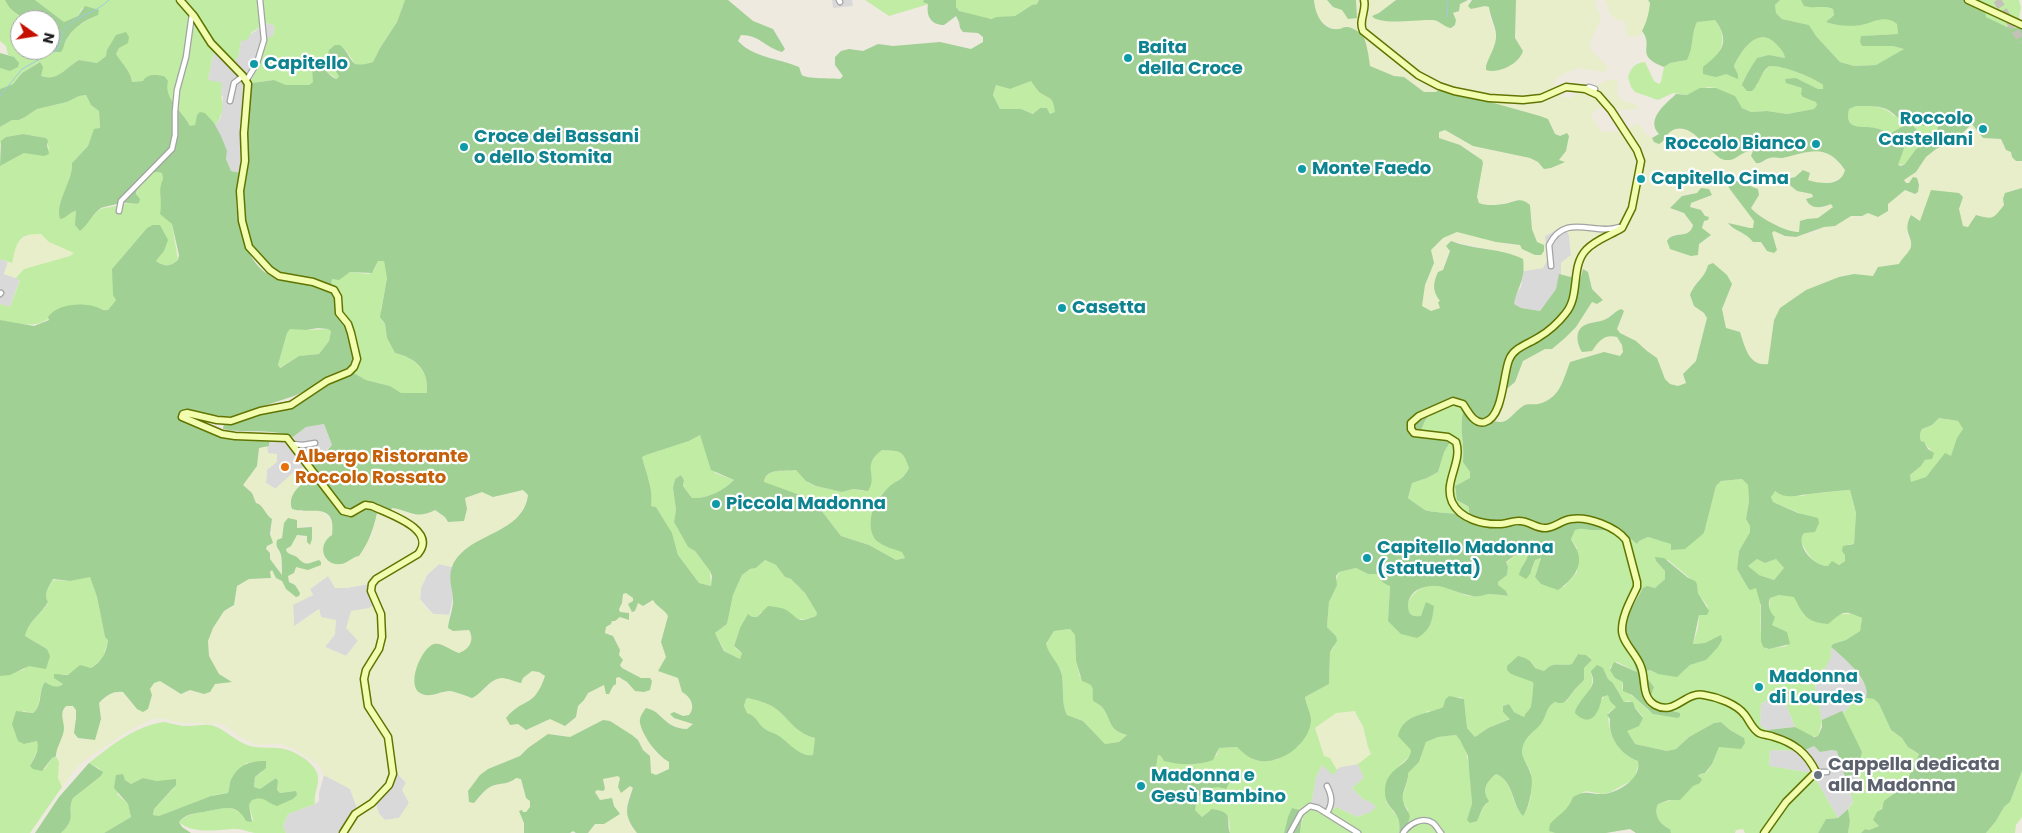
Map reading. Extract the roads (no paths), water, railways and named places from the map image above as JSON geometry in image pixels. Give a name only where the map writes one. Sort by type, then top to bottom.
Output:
[{"type":"street","points":[[180,0],[192,14],[211,43],[244,78],[248,86],[244,128],[245,166],[240,194],[242,221],[249,247],[270,270],[279,276],[313,282],[334,290],[339,299],[339,313],[348,324],[357,352],[357,361],[349,372],[327,381],[291,405],[260,411],[234,420],[217,420],[187,413],[182,418],[222,434],[290,439],[343,511],[351,513],[363,506],[372,506],[412,525],[422,538],[422,547],[418,554],[372,584],[371,594],[381,614],[382,636],[379,649],[364,676],[368,706],[388,735],[392,776],[389,785],[375,801],[355,814],[343,833]]},
{"type":"street","points":[[230,101],[234,83],[244,78],[257,63],[264,40],[260,0]]},
{"type":"street","points":[[1364,0],[1365,8],[1360,23],[1365,34],[1412,70],[1439,86],[1480,97],[1523,100],[1541,98],[1566,87],[1585,89],[1598,95],[1608,105],[1640,158],[1641,168],[1632,208],[1625,224],[1622,228],[1593,244],[1582,255],[1572,305],[1565,315],[1540,337],[1513,352],[1507,366],[1498,406],[1492,418],[1484,422],[1477,422],[1463,404],[1453,401],[1414,419],[1411,423],[1411,429],[1417,434],[1448,437],[1456,442],[1458,454],[1450,483],[1450,498],[1456,508],[1466,517],[1502,524],[1522,521],[1544,529],[1572,518],[1583,519],[1622,535],[1626,540],[1637,582],[1637,587],[1623,620],[1623,635],[1639,661],[1647,696],[1655,705],[1663,708],[1671,708],[1692,695],[1706,695],[1737,708],[1744,713],[1759,733],[1788,741],[1802,752],[1811,762],[1816,772]]},
{"type":"street","points":[[1968,0],[2022,25]]},
{"type":"street","points":[[119,211],[121,201],[172,149],[175,135],[174,111],[177,90],[186,58],[192,14]]},
{"type":"street","points":[[1585,89],[1589,87],[1595,89]]},
{"type":"street","points":[[1551,266],[1549,245],[1556,234],[1563,229],[1582,226],[1605,230],[1625,224]]},
{"type":"street","points":[[292,444],[315,443]]},
{"type":"street","points":[[1764,833],[1786,802],[1816,772],[1828,772]]},
{"type":"street","points":[[1327,786],[1332,805],[1327,813]]},
{"type":"street","points":[[1290,833],[1295,821],[1304,809],[1310,806],[1327,813],[1358,833]]},
{"type":"street","points":[[1404,833],[1412,823],[1424,821],[1434,824],[1441,833]]},
{"type":"waterway","points":[[0,96],[22,69],[58,49],[63,32],[69,25],[109,0]]},
{"type":"waterway","points":[[1447,18],[1448,0]]},
{"type":"tunnel","points":[[1997,0],[2022,42]]},
{"type":"place","name":"Baita della Croce","points":[[1128,58]]},
{"type":"place","name":"Capitello","points":[[254,64]]},
{"type":"place","name":"Roccolo Castellani","points":[[1983,129]]},
{"type":"place","name":"Roccolo Bianco","points":[[1816,144]]},
{"type":"place","name":"Croce dei Bassani o dello Stomita","points":[[464,147]]},
{"type":"place","name":"Monte Faedo","points":[[1302,169]]},
{"type":"place","name":"Capitello Cima","points":[[1641,179]]},
{"type":"place","name":"Casetta","points":[[1062,308]]},
{"type":"place","name":"Albergo Ristorante Roccolo Rossato","points":[[285,467]]},
{"type":"place","name":"Piccola Madonna","points":[[716,504]]},
{"type":"place","name":"Capitello Madonna (statuetta)","points":[[1367,558]]},
{"type":"place","name":"Madonna di Lourdes","points":[[1759,687]]},
{"type":"place","name":"Cappella dedicata alla Madonna","points":[[1818,775]]},
{"type":"place","name":"Madonna e Gesù Bambino","points":[[1141,786]]}]
